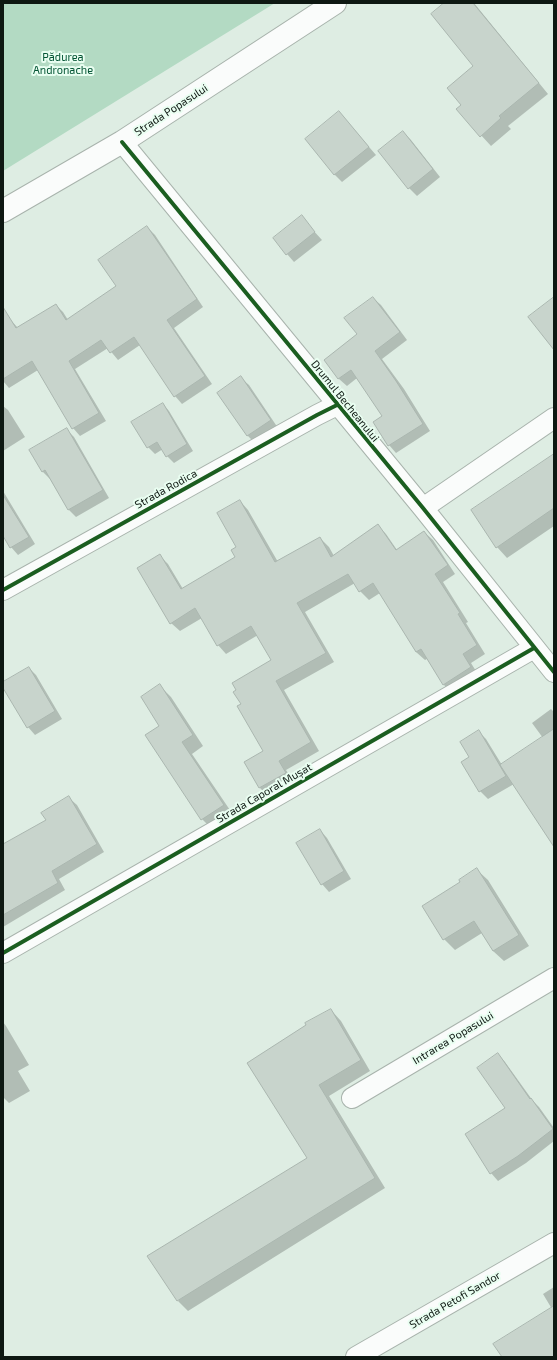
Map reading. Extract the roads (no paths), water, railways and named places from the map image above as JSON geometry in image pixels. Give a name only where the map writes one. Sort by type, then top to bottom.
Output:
[{"type":"street","name":"Strada Popasului","points":[[3,211],[122,142],[335,3]]},
{"type":"street","name":"Drumul Becheanului","points":[[122,142],[423,508],[554,672]]},
{"type":"street","name":"Strada Rodica","points":[[3,590],[337,405]]},
{"type":"street","points":[[423,508],[554,418]]},
{"type":"street","name":"Strada Caporal Mușat","points":[[3,953],[534,648]]},
{"type":"street","name":"Intrarea Popasului","points":[[352,1098],[554,978]]},
{"type":"street","name":"Strada Petofi Sandor","points":[[356,1357],[554,1242]]},
{"type":"park label","name":"Pădurea Andronache","points":[[63,63]]}]
